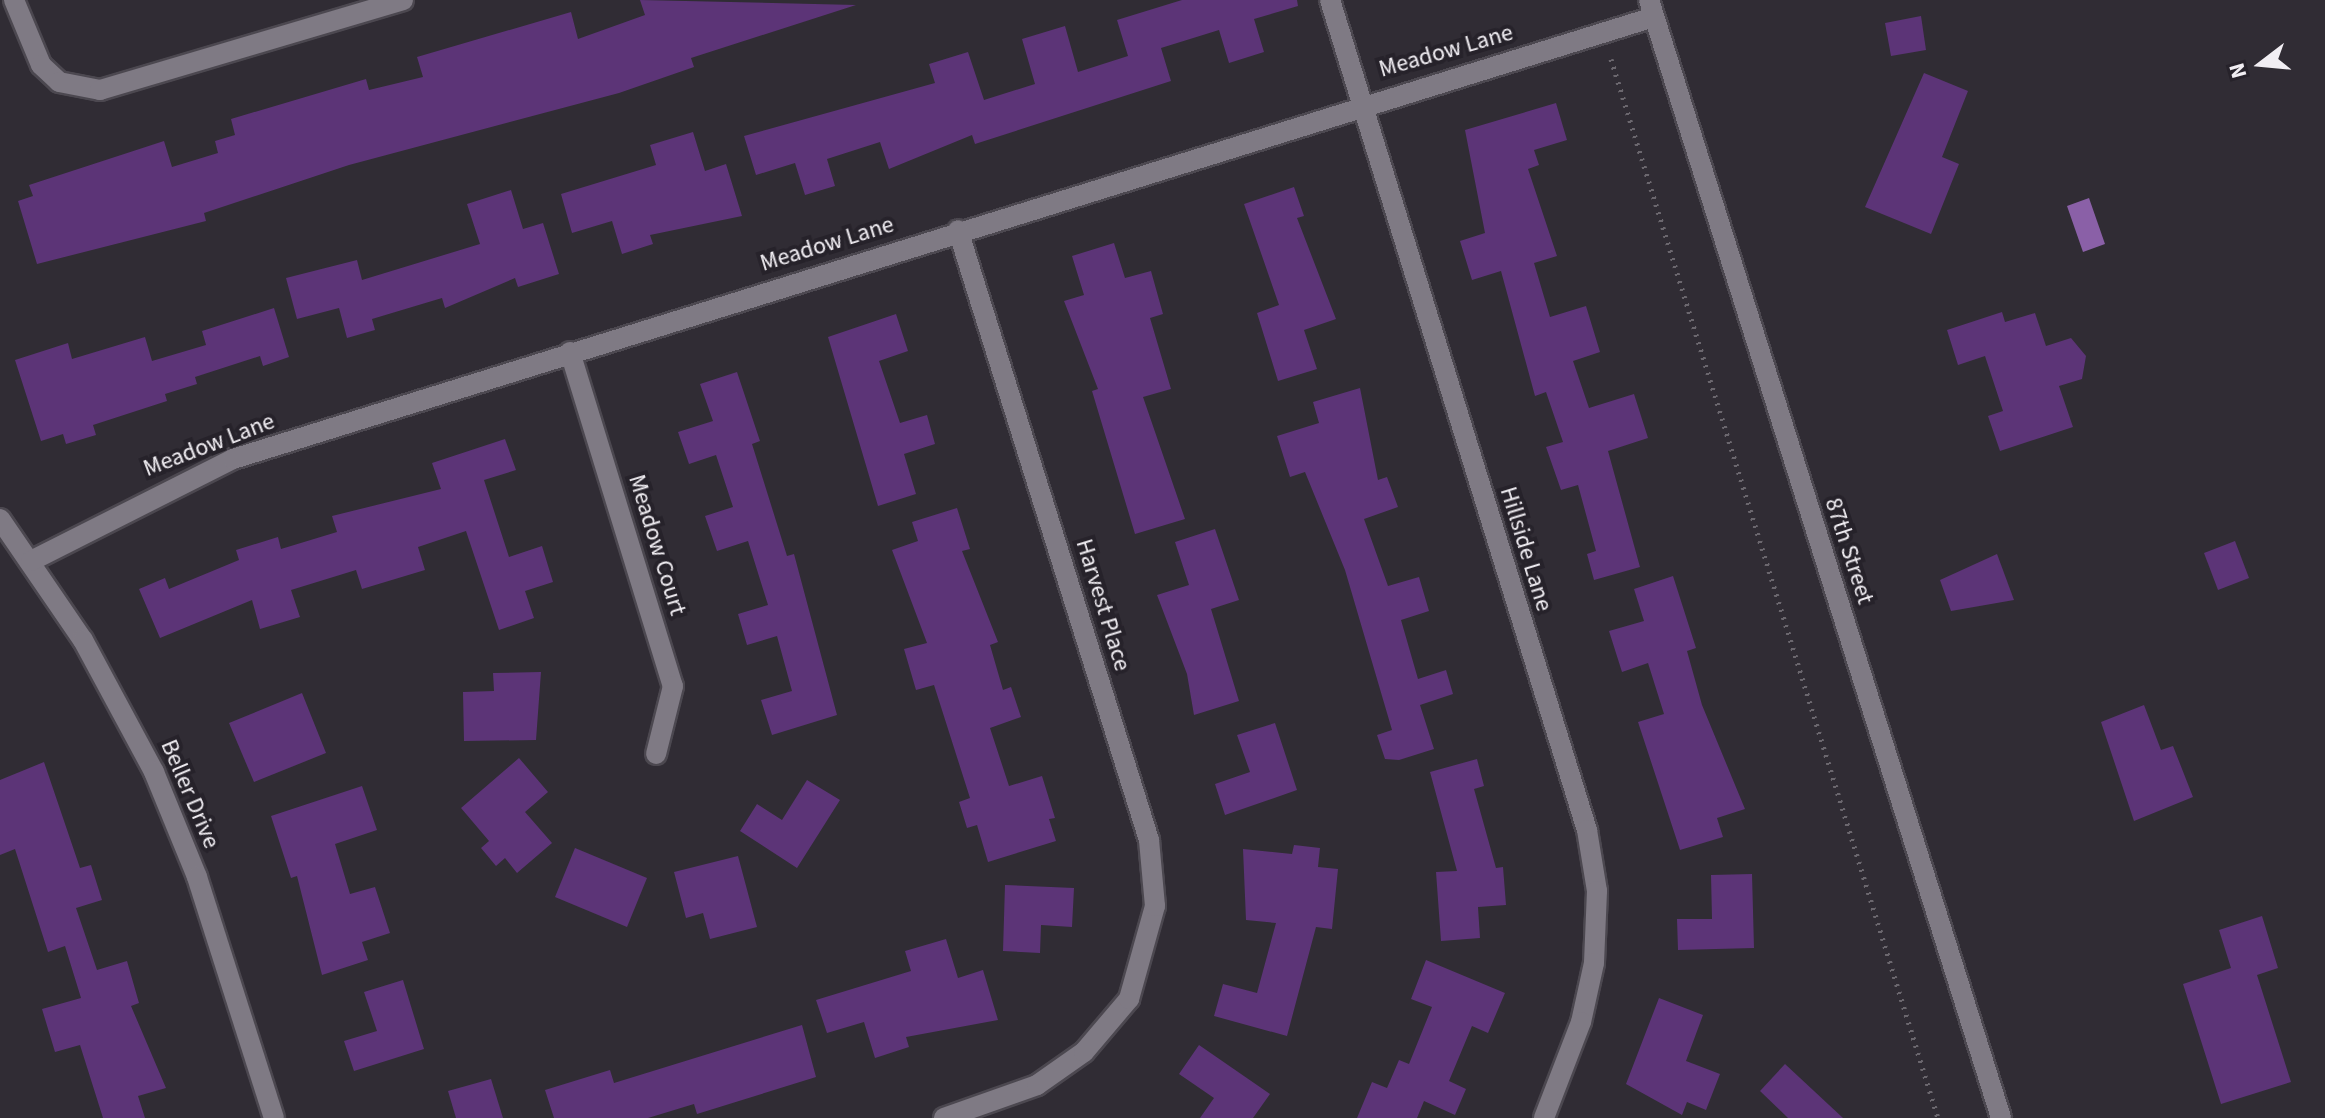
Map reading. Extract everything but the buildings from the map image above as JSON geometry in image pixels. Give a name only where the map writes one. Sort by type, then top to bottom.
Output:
[{"type":"street","points":[[14,0],[27,42],[59,82],[118,88],[403,0]]},
{"type":"street","name":"Hillside Lane","points":[[1330,0],[1587,830],[1597,891],[1594,963],[1581,1022],[1544,1118]]},
{"type":"street","name":"Meadow Lane","points":[[31,561],[233,459],[1361,103],[1651,8]]},
{"type":"street","name":"87th Street","points":[[1651,8],[2001,1118]]},
{"type":"street","name":"Harvest Place","points":[[944,1118],[1009,1098],[1061,1070],[1129,999],[1155,906],[1149,840],[958,230]]},
{"type":"street","name":"Meadow Court","points":[[570,352],[673,686],[656,754]]},
{"type":"street","name":"Beller Drive","points":[[0,519],[31,561],[154,772],[197,877],[274,1118]]},
{"type":"path","points":[[1611,59],[1938,1118]]},
{"type":"shaded area","points":[[2089,198],[2105,244],[2083,252],[2067,206]]}]
